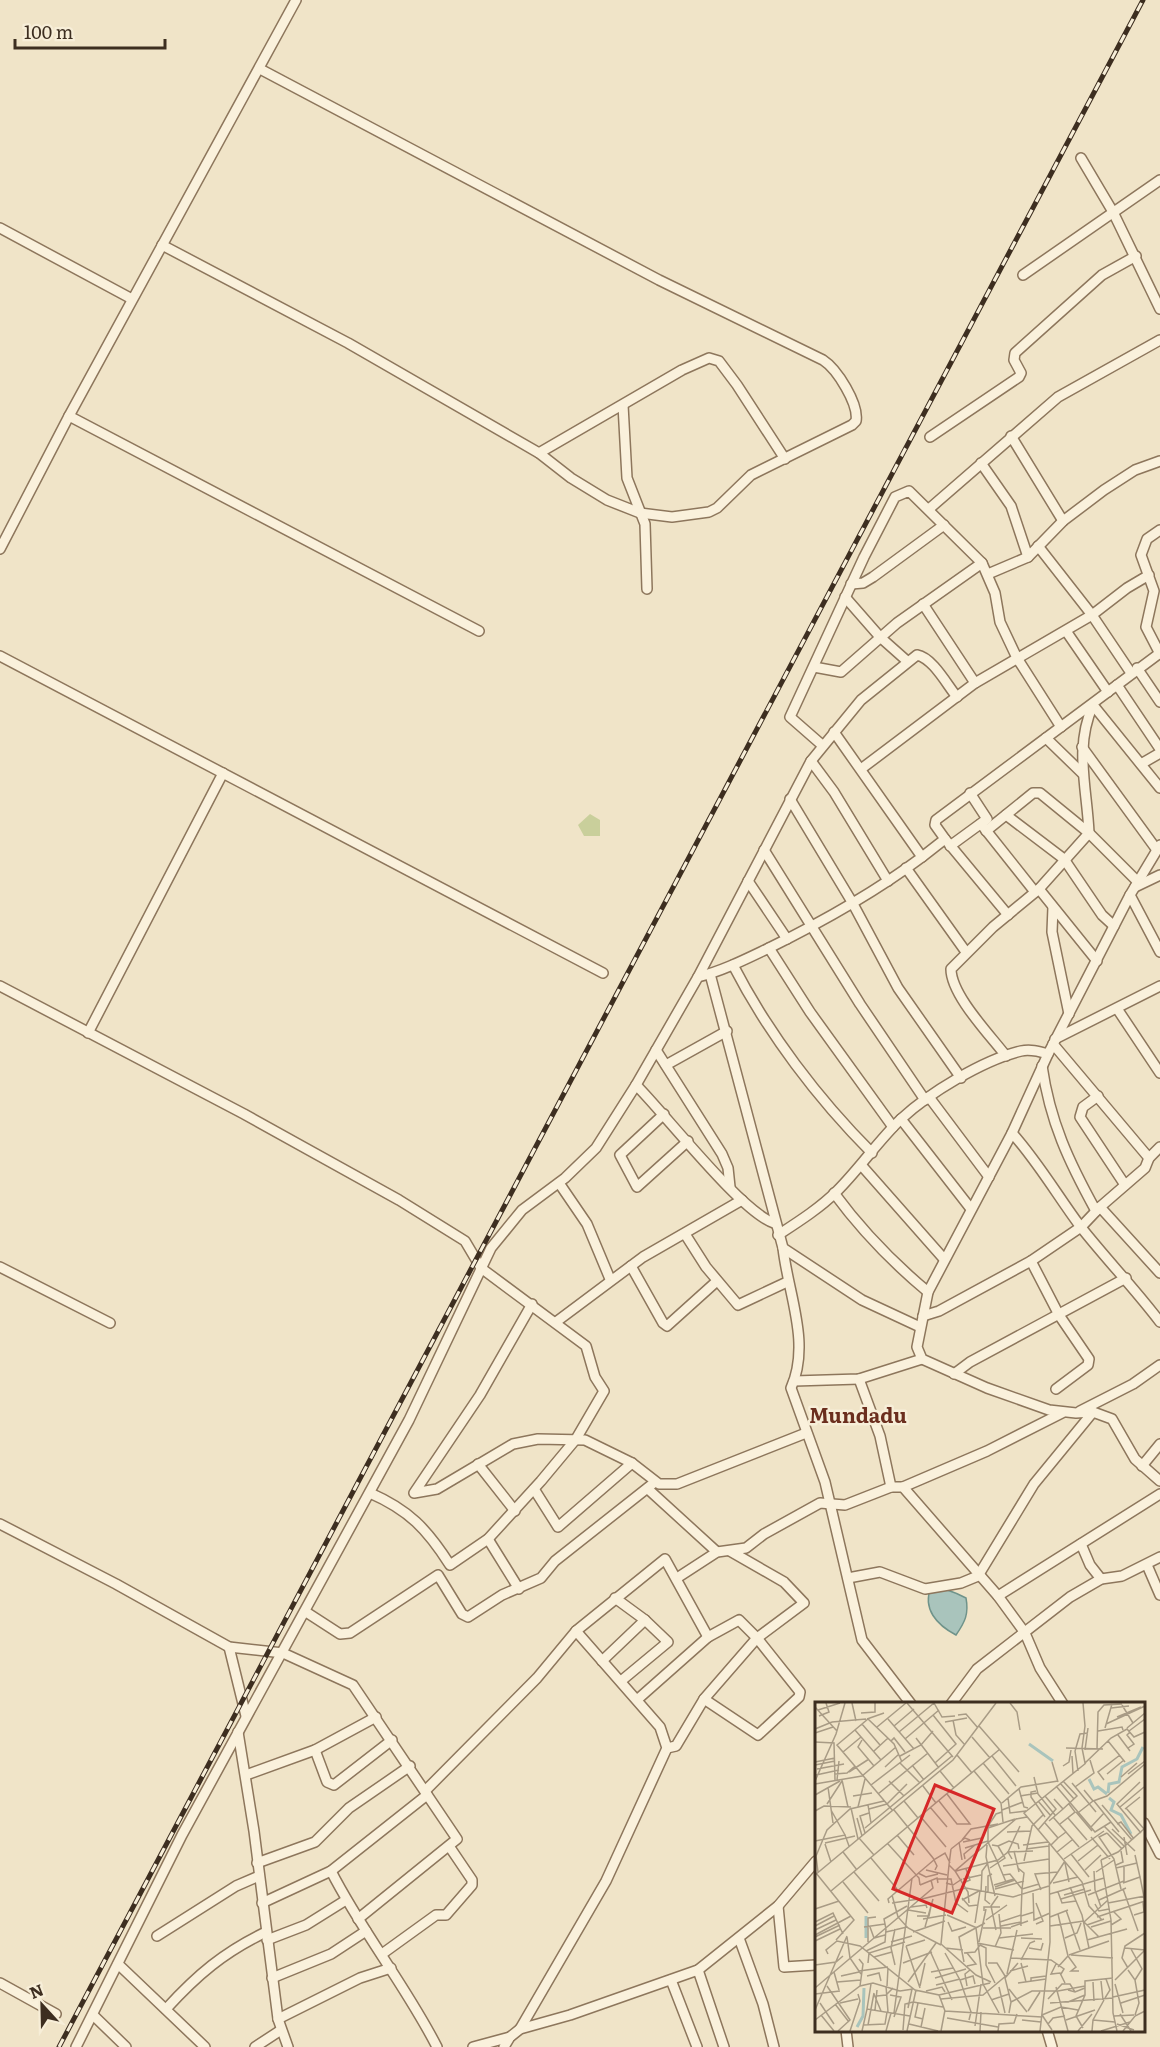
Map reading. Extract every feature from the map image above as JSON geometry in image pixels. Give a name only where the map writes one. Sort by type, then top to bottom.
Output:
[{"type":"street","points":[[0,549],[132,299],[296,0]]},
{"type":"street","points":[[162,245],[348,343],[539,453],[571,478],[607,500],[640,513],[672,517],[709,512],[717,508],[751,475],[856,421],[852,402],[832,366],[659,280],[260,69]]},
{"type":"street","points":[[1081,158],[1113,212],[1160,309]]},
{"type":"street","points":[[1023,275],[1160,180]]},
{"type":"street","points":[[0,228],[132,299]]},
{"type":"street","points":[[930,438],[1019,377],[1021,373],[1014,357],[1015,353],[1102,275],[1136,256]]},
{"type":"street","points":[[929,509],[1058,397],[1160,340]]},
{"type":"street","points":[[539,453],[701,360],[709,358],[719,361],[785,459]]},
{"type":"street","points":[[623,405],[627,478],[645,524],[647,588]]},
{"type":"street","points":[[69,416],[479,631]]},
{"type":"street","points":[[1011,436],[1063,521]]},
{"type":"street","points":[[988,574],[1028,557],[1063,521],[1135,470],[1160,461]]},
{"type":"street","points":[[981,463],[1011,506],[1028,557]]},
{"type":"street","points":[[822,745],[790,717],[851,584],[895,497],[909,491],[982,562],[998,606],[1000,622],[1017,658],[1061,727]]},
{"type":"street","points":[[851,584],[863,583],[873,578],[944,525]]},
{"type":"street","points":[[1008,915],[947,843],[935,825],[936,820],[1093,705],[1134,670],[1160,654],[1146,627],[1154,591],[1142,549],[1147,539],[1160,530]]},
{"type":"street","points":[[1038,546],[1160,702]]},
{"type":"street","points":[[814,667],[841,672],[880,637],[982,562]]},
{"type":"street","points":[[861,769],[975,683],[1092,615],[1127,588],[1149,575]]},
{"type":"street","points":[[846,597],[880,637],[907,661]]},
{"type":"street","points":[[923,604],[975,683]]},
{"type":"street","points":[[1147,618],[1160,611]]},
{"type":"street","points":[[1066,631],[1108,692]]},
{"type":"street","points":[[76,2047],[182,1835],[370,1493],[409,1420],[481,1268],[510,1222],[559,1183],[596,1148],[636,1085],[698,977],[790,799],[822,745],[861,700],[913,656],[921,655],[957,697]]},
{"type":"street","points":[[0,656],[603,973]]},
{"type":"street","points":[[1117,685],[1160,751],[1141,764]]},
{"type":"street","points":[[1006,1056],[971,1012],[951,976],[951,969],[966,952],[1037,890],[1089,833],[1082,773],[1082,747],[1085,727],[1093,705]]},
{"type":"street","points":[[1093,705],[1160,788]]},
{"type":"street","points":[[834,732],[922,857]]},
{"type":"street","points":[[1046,738],[1082,773]]},
{"type":"street","points":[[922,1359],[917,1347],[928,1292],[1012,1132],[1047,1054],[1134,888],[1159,847],[1082,747]]},
{"type":"street","points":[[811,761],[834,792],[888,881]]},
{"type":"street","points":[[88,1033],[224,773]]},
{"type":"street","points":[[698,977],[733,965],[787,939],[888,881],[922,857],[1006,816],[1037,792],[1089,833],[1134,888],[1160,952]]},
{"type":"street","points":[[970,793],[987,816],[984,828]]},
{"type":"street","points":[[790,799],[852,902],[898,988],[961,1078]]},
{"type":"street","points":[[1006,816],[1064,860],[1102,915],[1114,926]]},
{"type":"street","points":[[984,828],[1097,961]]},
{"type":"street","points":[[764,850],[860,1004],[927,1099],[989,1177]]},
{"type":"street","points":[[906,868],[966,952]]},
{"type":"street","points":[[1134,888],[1160,875]]},
{"type":"street","points":[[748,881],[787,939]]},
{"type":"street","points":[[1053,907],[1052,932],[1069,1014]]},
{"type":"street","points":[[769,948],[810,1012],[893,1127]]},
{"type":"street","points":[[733,965],[758,1010],[815,1088],[872,1153]]},
{"type":"street","points":[[710,974],[727,1031],[774,1223],[783,1248],[787,1282],[801,1348],[791,1388],[831,1506],[862,1640],[909,1702]]},
{"type":"street","points":[[0,986],[244,1114],[399,1200],[465,1241],[481,1268],[556,1322],[589,1350],[596,1377],[604,1391],[576,1439],[488,1539],[350,1633],[340,1634],[306,1612]]},
{"type":"street","points":[[1054,1041],[1118,1010],[1160,986]]},
{"type":"street","points":[[1118,1010],[1160,1073]]},
{"type":"street","points":[[666,1065],[727,1031]]},
{"type":"street","points":[[1054,1041],[1149,1158]]},
{"type":"street","points":[[656,1050],[722,1154],[728,1168],[730,1187]]},
{"type":"street","points":[[778,1235],[834,1193],[862,1166],[893,1127],[927,1099],[961,1078],[1006,1056],[1033,1050],[1047,1054]]},
{"type":"street","points":[[1042,1066],[1048,1103],[1061,1144],[1098,1209],[1160,1273]]},
{"type":"street","points":[[636,1085],[742,1200],[761,1218],[774,1223]]},
{"type":"street","points":[[1098,1095],[1083,1107],[1080,1117],[1125,1185]]},
{"type":"street","points":[[664,1114],[620,1155],[637,1187],[688,1141]]},
{"type":"street","points":[[902,1119],[971,1209]]},
{"type":"street","points":[[1012,1132],[1048,1176],[1081,1227],[1158,1317]]},
{"type":"street","points":[[923,1316],[939,1311],[1030,1261],[1081,1227],[1145,1168],[1149,1158],[1160,1147]]},
{"type":"street","points":[[862,1166],[944,1259]]},
{"type":"street","points":[[559,1183],[584,1218],[610,1279]]},
{"type":"street","points":[[834,1193],[863,1231],[893,1263],[928,1292]]},
{"type":"street","points":[[556,1322],[610,1279],[742,1200]]},
{"type":"street","points":[[685,1234],[717,1281],[740,1306],[787,1282]]},
{"type":"street","points":[[783,1248],[811,1269],[862,1300],[920,1327]]},
{"type":"street","points":[[1030,1261],[1059,1315],[1089,1359],[1088,1365],[1056,1389]]},
{"type":"street","points":[[631,1266],[663,1323],[667,1326],[717,1281]]},
{"type":"street","points":[[0,1267],[110,1323]]},
{"type":"street","points":[[954,1374],[970,1362],[1126,1278]]},
{"type":"street","points":[[532,1304],[480,1395],[425,1479],[413,1492],[437,1489],[478,1464],[524,1441],[576,1439],[604,1448],[632,1463],[717,1552]]},
{"type":"street","points":[[794,1381],[859,1378],[922,1359],[997,1392],[1062,1413],[1093,1412],[1112,1419],[1142,1466],[1160,1481]]},
{"type":"street","points":[[1076,1413],[1133,1384],[1160,1365]]},
{"type":"street","points":[[859,1378],[880,1436],[891,1487]]},
{"type":"street","points":[[848,1578],[879,1572],[925,1588],[961,1583],[978,1576],[1034,1484],[1093,1412]]},
{"type":"street","points":[[677,1578],[717,1552],[746,1548],[764,1534],[820,1503],[831,1506],[844,1505],[891,1487],[903,1487],[987,1451],[1062,1413]]},
{"type":"street","points":[[438,1575],[462,1614],[468,1617],[502,1596],[541,1578],[555,1561],[651,1485],[676,1484],[806,1433]]},
{"type":"street","points":[[1142,1466],[1160,1444]]},
{"type":"street","points":[[534,1488],[558,1527],[632,1463]]},
{"type":"street","points":[[478,1464],[515,1511]]},
{"type":"street","points":[[903,1487],[978,1576],[998,1596],[1025,1633],[1040,1668],[1062,1702]]},
{"type":"street","points":[[370,1493],[402,1508],[416,1520],[450,1565]]},
{"type":"street","points":[[998,1596],[1160,1494]]},
{"type":"street","points":[[0,1524],[116,1584],[229,1647],[283,1653],[353,1685],[457,1835],[449,1846],[358,1919]]},
{"type":"street","points":[[488,1539],[519,1588]]},
{"type":"street","points":[[1081,1544],[1090,1564],[1101,1578]]},
{"type":"street","points":[[667,1749],[676,1746],[704,1699],[757,1638],[804,1602],[784,1582],[730,1551]]},
{"type":"street","points":[[952,1702],[977,1669],[1070,1597],[1101,1578],[1122,1576],[1160,1557]]},
{"type":"street","points":[[262,1903],[331,1871],[426,1793],[537,1678],[576,1631],[665,1558],[708,1637]]},
{"type":"street","points":[[1147,1565],[1160,1595]]},
{"type":"street","points":[[615,1598],[667,1640],[667,1645],[621,1681]]},
{"type":"street","points":[[602,1661],[645,1620]]},
{"type":"street","points":[[638,1699],[708,1637],[739,1620],[757,1638],[800,1692],[799,1697],[758,1735],[704,1699]]},
{"type":"street","points":[[504,2047],[510,2037],[520,2029],[606,1881],[667,1749],[660,1726],[576,1631]]},
{"type":"street","points":[[229,1647],[246,1716]]},
{"type":"street","points":[[246,1775],[315,1750],[376,1717]]},
{"type":"street","points":[[238,1732],[246,1775],[272,1978],[281,2030],[288,2047]]},
{"type":"street","points":[[315,1750],[327,1782],[334,1785],[392,1740]]},
{"type":"street","points":[[257,1863],[315,1842],[349,1808],[410,1766]]},
{"type":"street","points":[[1145,1827],[1160,1854]]},
{"type":"street","points":[[382,1954],[436,1915],[446,1915],[472,1885],[472,1880],[449,1846]]},
{"type":"street","points":[[520,2029],[570,2015],[698,1970],[778,1906],[815,1862]]},
{"type":"street","points":[[331,1871],[346,1900],[391,1968],[437,2047]]},
{"type":"street","points":[[157,1936],[236,1886],[259,1876]]},
{"type":"street","points":[[166,2009],[200,1973],[237,1945],[306,1925],[346,1900]]},
{"type":"street","points":[[778,1906],[784,1967],[815,1965]]},
{"type":"street","points":[[272,1978],[331,1954],[366,1931]]},
{"type":"street","points":[[739,1938],[759,1992],[774,2047]]},
{"type":"street","points":[[118,1964],[205,2047]]},
{"type":"street","points":[[279,2019],[360,1978],[391,1968]]},
{"type":"street","points":[[698,1970],[724,2047]]},
{"type":"street","points":[[671,1980],[697,2047]]},
{"type":"street","points":[[0,1983],[56,2014]]},
{"type":"street","points":[[93,2015],[126,2047]]},
{"type":"street","points":[[255,2047],[281,2030]]},
{"type":"street","points":[[846,2032],[848,2047]]},
{"type":"street","points":[[1047,2032],[1052,2047]]},
{"type":"street","points":[[473,2047],[510,2037]]},
{"type":"green space","points":[[590,814],[600,820],[600,836],[584,836],[578,825]]},
{"type":"water","points":[[931,1587],[966,1598],[966,1618],[956,1635],[933,1616],[928,1602]]},
{"type":"railway","points":[[59,2047],[1143,0]]},
{"type":"district","name":"Mundadu","points":[[858,1414]]}]
